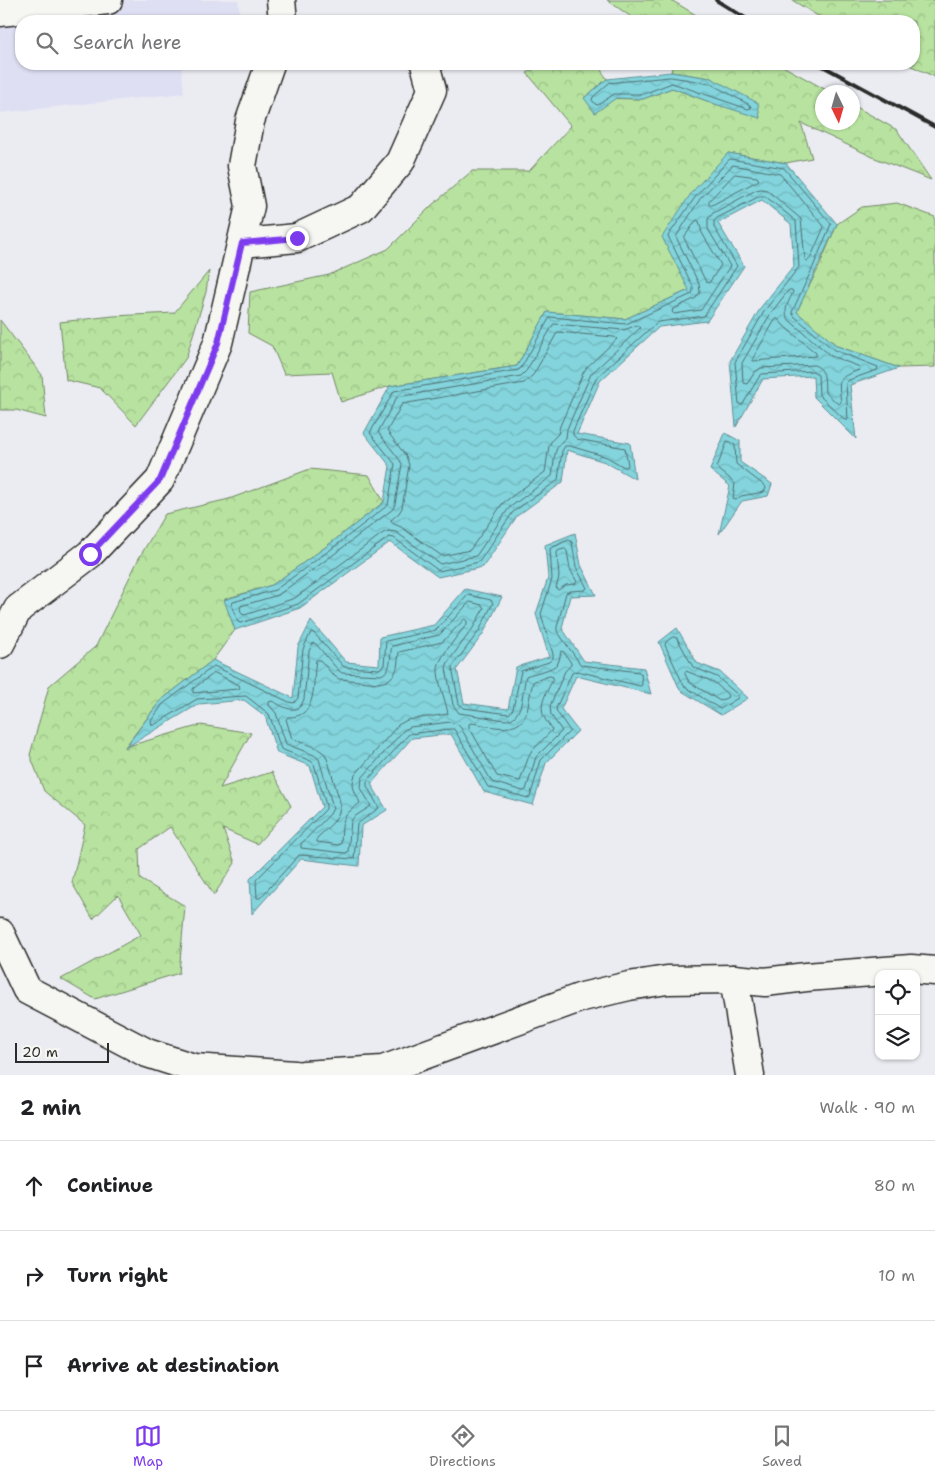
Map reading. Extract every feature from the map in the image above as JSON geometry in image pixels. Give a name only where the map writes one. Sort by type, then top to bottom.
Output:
[{"type":"street","points":[[0,12],[61,3],[108,0]]},
{"type":"street","points":[[281,0],[283,15]]},
{"type":"street","points":[[0,644],[18,609],[90,554],[160,480],[218,343],[250,206],[242,166],[250,121],[268,70]]},
{"type":"street","points":[[242,243],[297,238],[361,208],[400,162],[432,90],[427,70]]},
{"type":"street","points":[[0,933],[27,990],[147,1053],[194,1068],[294,1075]]},
{"type":"street","points":[[303,1075],[383,1070],[582,997],[629,986],[667,980],[734,979],[765,982],[911,969],[935,971]]},
{"type":"street","points":[[734,979],[750,1075]]},
{"type":"shaded area","points":[[0,0],[238,0],[240,15],[15,15],[15,70],[182,70],[184,93],[0,113]]},
{"type":"green space","points":[[607,0],[671,0],[696,15],[628,15]]},
{"type":"green space","points":[[792,0],[935,0],[935,77],[920,70],[920,15],[816,15]]},
{"type":"green space","points":[[532,70],[601,70],[607,79],[584,98],[643,99],[672,88],[715,104],[711,78],[671,72],[672,70],[790,70],[817,85],[815,85],[815,130],[801,123],[812,158],[786,163],[728,153],[689,290],[625,319],[547,312],[517,366],[390,386],[341,402],[332,372],[284,374],[272,346],[248,333],[250,292],[329,275],[388,249],[432,205],[472,171],[529,171],[571,126],[527,73]]},
{"type":"green space","points":[[860,109],[897,130],[931,180],[875,158],[816,130],[860,130]]},
{"type":"green space","points":[[897,203],[935,217],[935,367],[899,368],[837,346],[796,312],[818,269],[837,224],[862,207]]},
{"type":"green space","points":[[209,271],[206,292],[186,358],[136,425],[100,388],[66,380],[60,322],[113,316],[174,313]]},
{"type":"green space","points":[[0,320],[42,375],[46,418],[16,410],[0,410]]},
{"type":"green space","points":[[310,469],[369,475],[384,502],[272,585],[225,599],[235,630],[213,660],[160,701],[125,747],[201,725],[251,733],[220,788],[272,772],[291,806],[257,844],[223,829],[235,863],[214,895],[170,827],[139,849],[140,879],[185,906],[179,973],[95,999],[61,979],[141,935],[118,895],[93,919],[72,883],[85,825],[44,791],[30,755],[49,686],[96,646],[139,558],[165,514],[229,499]]},
{"type":"water","points":[[671,72],[711,78],[758,103],[760,118],[672,88],[643,99],[616,98],[595,113],[584,98],[607,79]]},
{"type":"water","points":[[728,153],[786,163],[837,224],[797,312],[837,346],[899,368],[850,385],[856,439],[814,397],[813,376],[763,379],[736,427],[730,361],[761,307],[794,266],[791,224],[762,200],[718,223],[744,266],[707,321],[659,327],[600,381],[577,434],[630,443],[635,479],[605,462],[567,450],[563,482],[517,516],[483,567],[438,577],[390,542],[300,608],[235,630],[224,600],[272,585],[384,502],[390,466],[364,433],[390,386],[517,366],[547,312],[625,319],[689,290],[662,237],[692,192]]},
{"type":"water","points":[[725,433],[740,441],[740,462],[772,484],[768,496],[742,501],[719,534],[730,486],[710,470]]},
{"type":"water","points":[[575,533],[581,565],[596,595],[570,596],[562,628],[584,661],[644,668],[651,694],[576,676],[561,709],[578,731],[546,763],[533,805],[484,792],[451,734],[412,738],[371,784],[387,810],[361,826],[359,866],[301,859],[252,914],[250,879],[322,807],[310,766],[277,753],[265,716],[244,700],[199,704],[125,748],[160,701],[213,660],[293,698],[298,647],[311,621],[346,662],[379,665],[380,637],[434,625],[465,589],[502,597],[483,634],[457,669],[464,703],[508,709],[516,667],[549,657],[536,614],[548,578],[545,545]]},
{"type":"water","points":[[677,628],[697,663],[720,672],[748,698],[721,715],[680,690],[659,642]]},
{"type":"railway","points":[[716,0],[740,15]]},
{"type":"railway","points":[[830,70],[935,127]]},
{"type":"route","points":[[90,554],[160,480],[218,343],[242,243],[297,238]]}]
